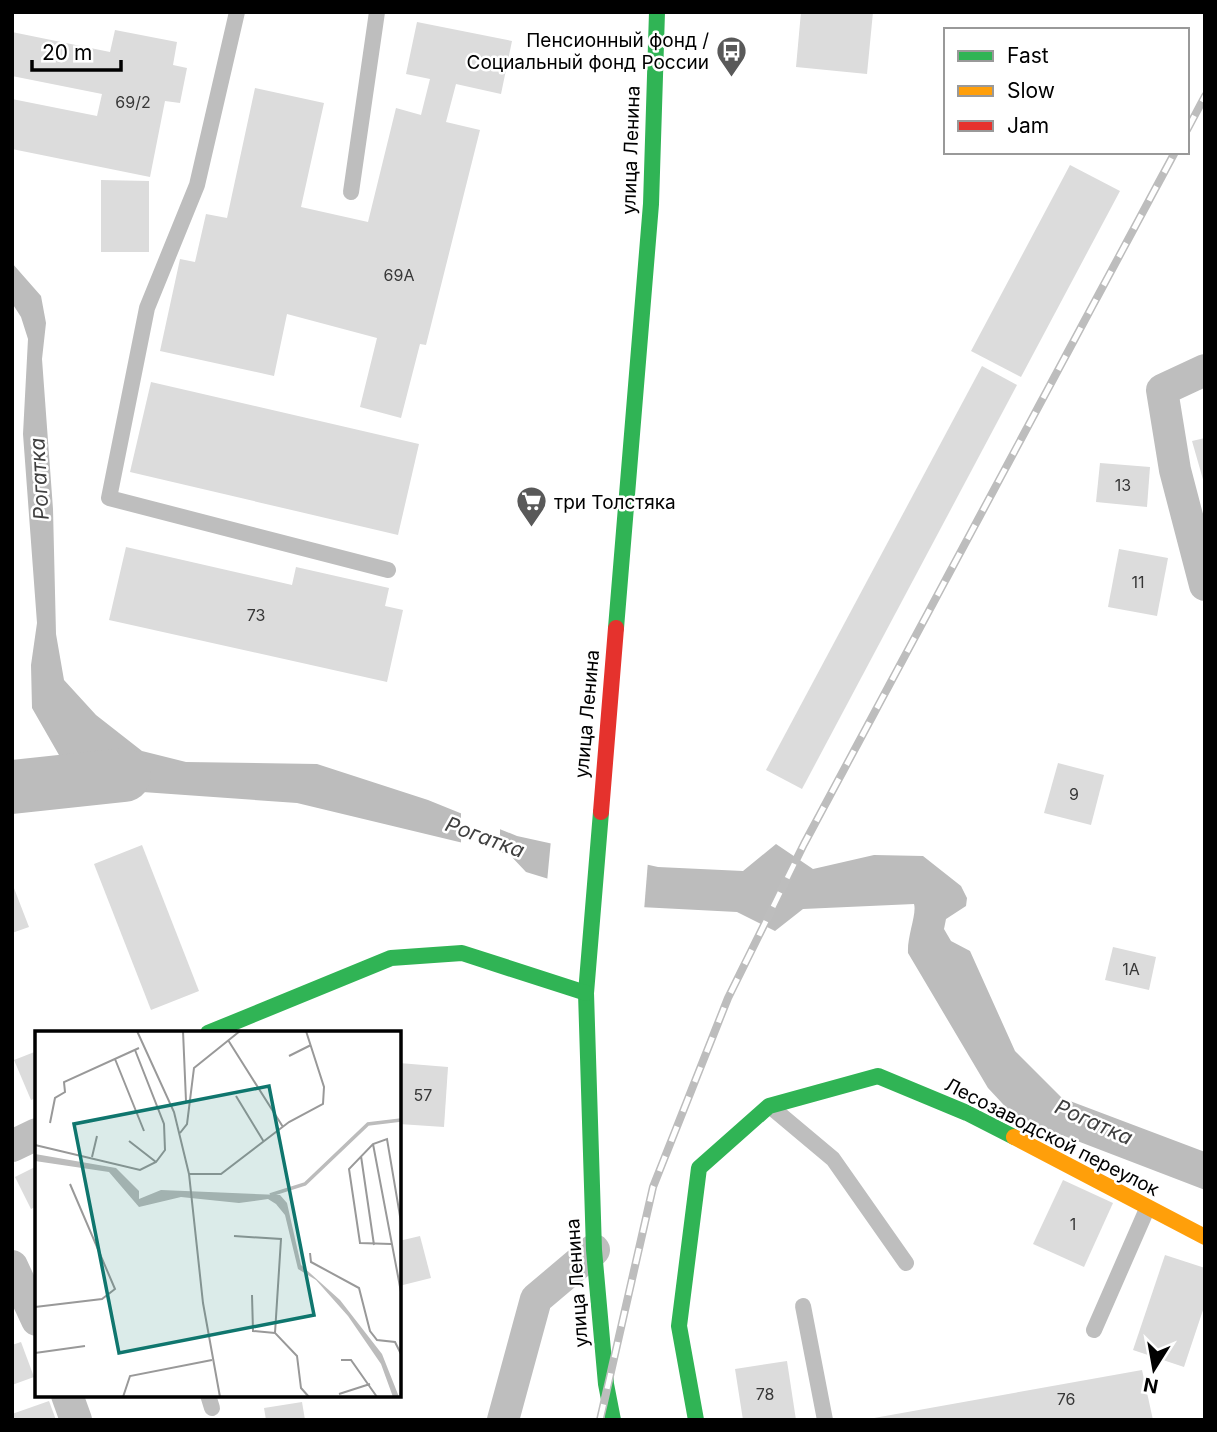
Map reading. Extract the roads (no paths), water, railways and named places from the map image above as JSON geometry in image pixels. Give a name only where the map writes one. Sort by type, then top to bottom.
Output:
[{"type":"main road","name":"улица Ленина","points":[[613,1420],[606,1384],[594,1250],[586,993],[651,204],[657,12]]},
{"type":"main road","points":[[213,1031],[391,958],[462,953],[586,993]]},
{"type":"main road","name":"Лесозаводской переулок","points":[[696,1420],[679,1326],[699,1168],[769,1106],[878,1076],[967,1113],[1205,1237]]},
{"type":"street","points":[[1205,370],[1162,390],[1175,470],[1205,585]]},
{"type":"street","points":[[12,1146],[35,1135]]},
{"type":"street","points":[[503,1420],[536,1299],[594,1250]]},
{"type":"street","points":[[12,1266],[35,1316]]},
{"type":"street","points":[[521,1420],[536,1299]]},
{"type":"street","points":[[68,1397],[76,1420]]},
{"type":"lane","points":[[237,12],[197,185],[147,308],[109,498],[388,570]]},
{"type":"lane","points":[[351,192],[377,12]]},
{"type":"lane","points":[[769,1106],[833,1159],[906,1263]]},
{"type":"lane","points":[[1094,1330],[1147,1209]]},
{"type":"lane","points":[[803,1306],[825,1420]]},
{"type":"water","name":"Рогатка","points":[[12,263],[41,296],[46,323],[42,359],[53,509],[56,634],[64,680],[96,715],[142,751],[186,762],[317,764],[428,800],[517,836],[658,867],[743,871],[776,844],[813,869],[874,855],[923,856],[961,886],[967,898],[966,906],[946,919],[944,929],[951,941],[970,951],[1015,1051],[1062,1098],[1205,1152],[1205,1190],[1015,1117],[988,1088],[908,953],[914,904],[803,909],[775,931],[737,912],[640,907],[526,872],[509,854],[297,803],[100,789],[63,762],[32,708],[31,665],[37,623],[23,434],[28,339],[21,317],[12,303]]},
{"type":"waterway","points":[[12,787],[124,775]]},
{"type":"railway","points":[[1189,126],[1205,96]]},
{"type":"railway","points":[[600,1420],[653,1187],[728,998],[804,844],[1174,154]]},
{"type":"place","name":"Пенсионный фонд / Социальный фонд России","points":[[732,78]]},
{"type":"place","name":"три Толстяка","points":[[531,529]]}]
